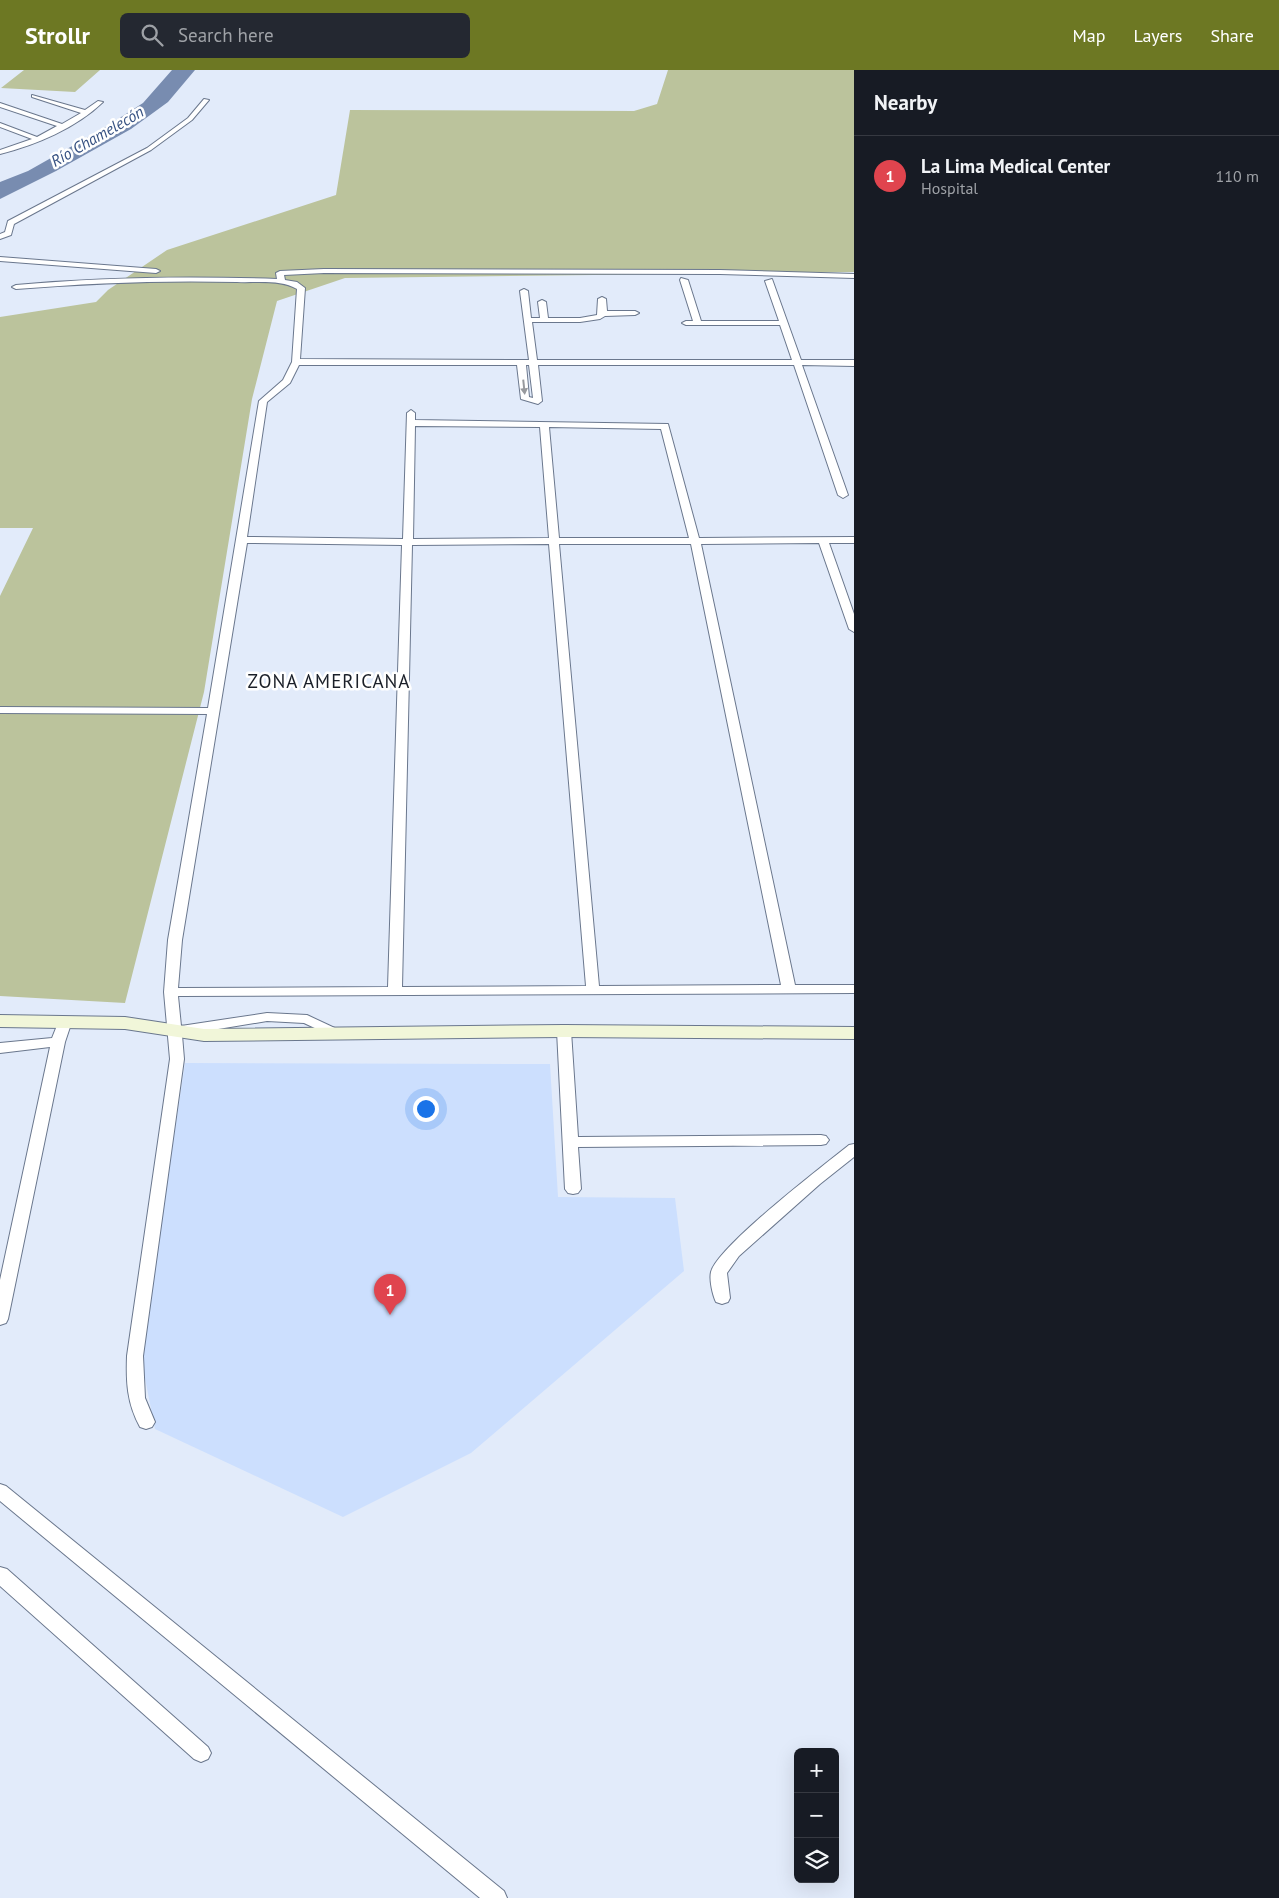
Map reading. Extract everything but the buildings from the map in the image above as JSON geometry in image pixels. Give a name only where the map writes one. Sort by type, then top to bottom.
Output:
[{"type":"street","points":[[25,99],[46,92]]},
{"type":"street","points":[[34,96],[85,112]]},
{"type":"street","points":[[0,237],[8,233],[11,223],[149,149],[190,119],[206,100]]},
{"type":"street","points":[[0,105],[17,101]]},
{"type":"street","points":[[0,152],[24,146],[62,126],[100,102]]},
{"type":"street","points":[[0,105],[62,126]]},
{"type":"street","points":[[0,126],[38,138]]},
{"type":"street","points":[[0,146],[8,150]]},
{"type":"street","points":[[0,259],[66,266],[280,277],[301,288],[296,362],[287,381],[263,401],[214,710],[174,940],[172,992],[178,1059],[135,1356],[135,1395],[146,1422]]},
{"type":"street","points":[[16,287],[87,280],[280,277],[324,271],[720,272],[854,276]]},
{"type":"street","points":[[684,280],[698,323]]},
{"type":"street","points":[[769,281],[843,495]]},
{"type":"street","points":[[521,361],[525,399],[538,401],[524,291]]},
{"type":"street","points":[[602,299],[603,314]]},
{"type":"street","points":[[542,302],[544,320]]},
{"type":"street","points":[[528,320],[580,320],[600,317],[603,314],[635,313]]},
{"type":"street","points":[[686,323],[783,323]]},
{"type":"street","points":[[296,362],[796,360],[854,358]]},
{"type":"street","points":[[796,360],[854,363]]},
{"type":"street","points":[[395,990],[406,542],[411,418],[544,425],[664,426],[695,541],[789,990]]},
{"type":"street","points":[[544,425],[593,991]]},
{"type":"street","points":[[242,540],[406,542],[854,540]]},
{"type":"street","points":[[823,540],[854,629]]},
{"type":"street","points":[[0,710],[214,710]]},
{"type":"street","points":[[172,992],[854,989]]},
{"type":"street","points":[[0,1021],[125,1023],[204,1035],[564,1031],[854,1033]]},
{"type":"street","points":[[0,1319],[58,1042],[65,1021]]},
{"type":"street","points":[[564,1031],[573,1189]]},
{"type":"street","points":[[0,1048],[58,1042]]},
{"type":"street","points":[[570,1142],[821,1140]]},
{"type":"street","points":[[722,1298],[719,1273],[734,1252],[815,1180],[854,1149]]},
{"type":"street","points":[[0,1491],[496,1898]]},
{"type":"street","points":[[0,1575],[201,1753]]},
{"type":"shaded area","points":[[185,1063],[550,1064],[558,1197],[675,1198],[684,1271],[471,1453],[343,1517],[155,1429],[141,1358]]},
{"type":"green space","points":[[24,70],[100,70],[75,92],[1,88]]},
{"type":"green space","points":[[668,70],[854,70],[854,272],[345,278],[277,301],[252,399],[204,692],[125,1003],[0,996],[0,596],[33,528],[0,528],[0,317],[96,302],[108,290],[167,250],[336,195],[350,110],[634,111],[657,104]]},
{"type":"water","name":"Río Chamelecón","points":[[172,70],[195,70],[168,102],[131,129],[56,171],[0,199],[0,182],[28,171],[104,128],[143,103]]},
{"type":"place","name":"La Lima Medical Center","points":[[390,1315]]},
{"type":"district","name":"ZONA AMERICANA","points":[[329,681]]}]
